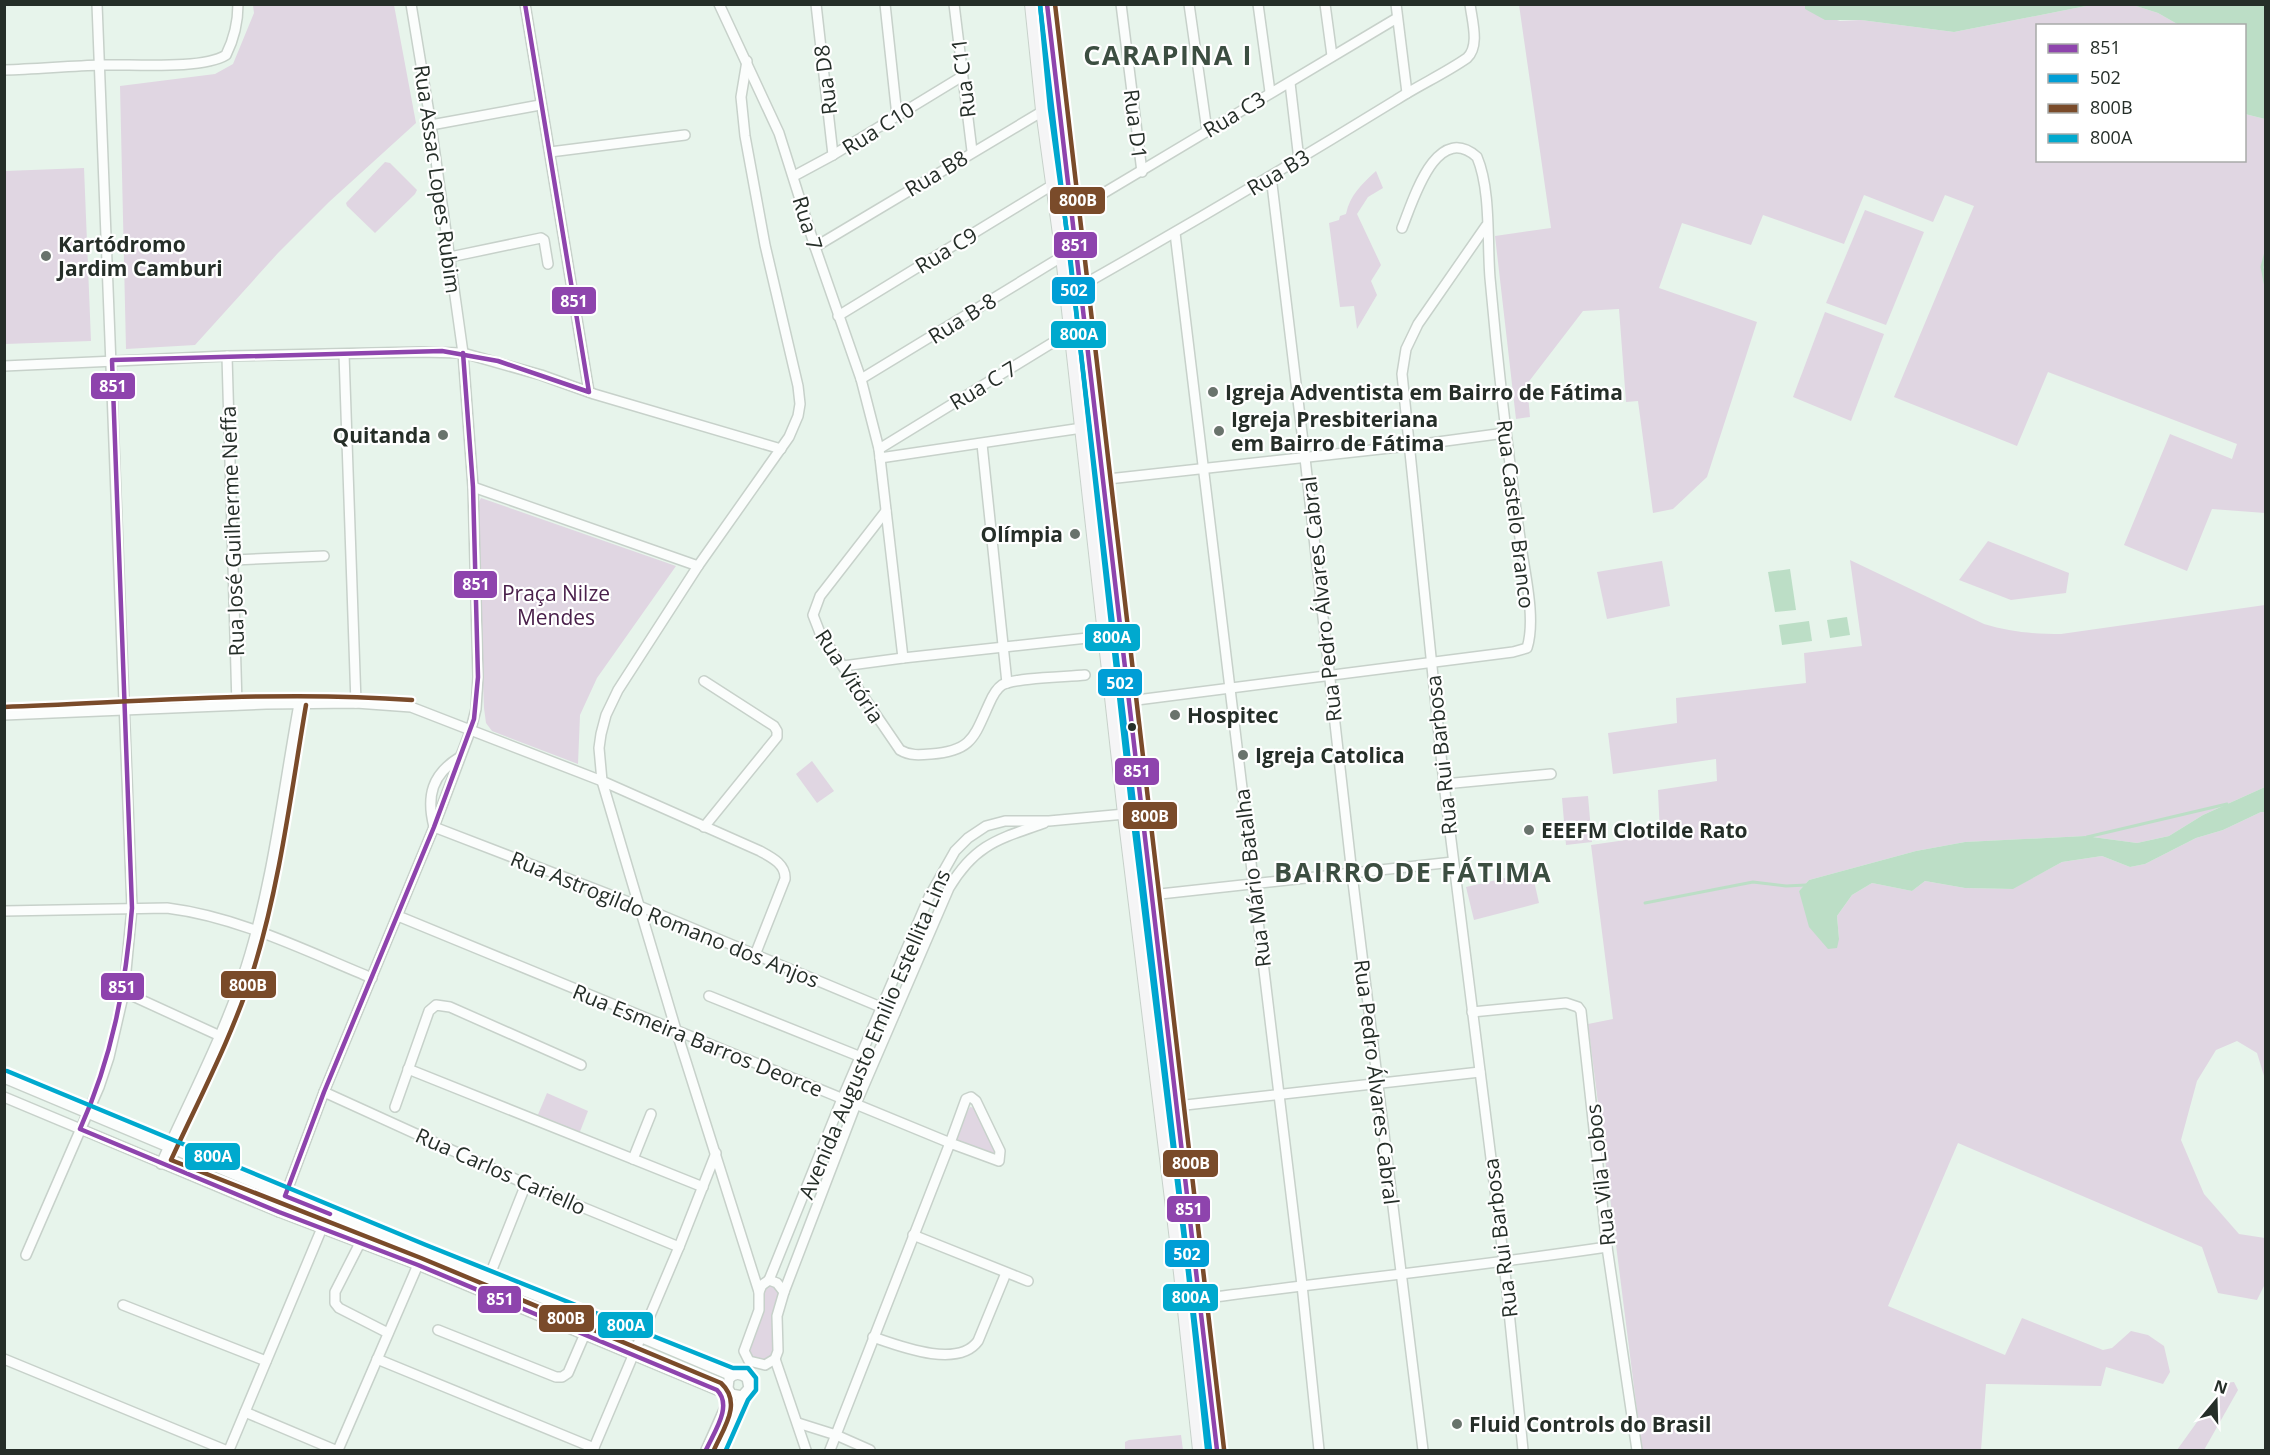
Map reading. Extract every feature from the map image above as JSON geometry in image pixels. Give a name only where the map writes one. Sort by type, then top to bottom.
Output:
[{"type":"street","points":[[26,1255],[99,1087],[109,1057],[124,992],[132,908],[97,4]]},
{"type":"street","points":[[4,70],[195,63],[217,59],[226,55],[234,35],[238,4]]},
{"type":"street","name":"Rua Assac Lopes Rubim","points":[[279,1212],[324,1092],[434,827],[471,729],[476,709],[478,677],[473,487],[463,353],[431,125],[411,4]]},
{"type":"street","points":[[525,4],[589,392]]},
{"type":"street","name":"Rua 7","points":[[719,4],[779,133],[815,247],[861,379],[880,453],[903,658]]},
{"type":"street","name":"Rua D8","points":[[816,4],[833,155]]},
{"type":"street","points":[[885,4],[897,116]]},
{"type":"street","name":"Rua C11","points":[[954,4],[972,151]]},
{"type":"street","points":[[1032,4],[1200,1450]]},
{"type":"street","points":[[1047,4],[1217,1450]]},
{"type":"street","name":"Rua D1","points":[[1121,4],[1142,172]]},
{"type":"street","points":[[1189,4],[1207,131]]},
{"type":"street","points":[[1258,4],[1270,93]]},
{"type":"street","points":[[1325,4],[1332,56]]},
{"type":"street","points":[[1396,4],[1407,93]]},
{"type":"street","name":"Rua B3","points":[[1081,286],[1175,233],[1462,62],[1473,53],[1474,38],[1470,4]]},
{"type":"street","name":"Rua C3","points":[[1072,213],[1397,18]]},
{"type":"street","points":[[706,1450],[730,1393],[727,1384],[734,1375],[759,1310],[759,1292],[676,1030],[602,781],[599,748],[606,715],[630,670],[698,566],[796,425],[800,404],[756,202],[745,136],[741,97],[747,61]]},
{"type":"street","name":"Rua C10","points":[[794,176],[962,77]]},
{"type":"street","points":[[1290,83],[1299,160]]},
{"type":"street","name":"Rua B8","points":[[815,247],[972,151],[1058,102]]},
{"type":"street","points":[[431,125],[540,105]]},
{"type":"street","points":[[549,152],[685,135]]},
{"type":"street","name":"Rua Castelo Branco","points":[[1402,228],[1429,169],[1437,158],[1451,148],[1462,147],[1477,157],[1482,170],[1486,199],[1486,226],[1505,433],[1526,582],[1530,633],[1527,648],[1513,652],[1431,662]]},
{"type":"street","name":"Rua Pedro Álvares Cabral","points":[[1271,176],[1328,675],[1423,1450]]},
{"type":"street","name":"Rua C9","points":[[838,316],[1054,184]]},
{"type":"street","name":"Rua Rui Barbosa","points":[[1486,226],[1418,324],[1406,349],[1402,374],[1444,784],[1504,1262],[1523,1450]]},
{"type":"street","name":"Rua Mário Batalha","points":[[1175,233],[1205,468],[1320,1450]]},
{"type":"street","points":[[450,257],[541,238],[544,240],[548,264]]},
{"type":"street","name":"Rua B-8","points":[[861,379],[1063,256]]},
{"type":"street","points":[[1071,334],[1079,335],[1087,343]]},
{"type":"street","name":"Rua C 7","points":[[880,453],[1052,343],[1071,334]]},
{"type":"street","points":[[4,366],[227,356],[419,351],[463,353],[781,449]]},
{"type":"street","points":[[344,354],[356,703]]},
{"type":"street","name":"Rua José Guilherme Neffa","points":[[227,356],[237,705]]},
{"type":"street","points":[[880,453],[982,444],[1082,428]]},
{"type":"street","points":[[1089,481],[1305,458],[1505,433]]},
{"type":"street","points":[[982,444],[1007,683],[1085,675]]},
{"type":"street","points":[[473,487],[698,566]]},
{"type":"street","name":"Rua Vitória","points":[[886,511],[820,597],[814,609],[815,623],[897,748],[912,755],[936,754],[968,744],[996,691],[1007,683]]},
{"type":"street","points":[[234,560],[324,556]]},
{"type":"street","points":[[843,666],[1106,636]]},
{"type":"street","points":[[1129,701],[1431,662]]},
{"type":"street","points":[[704,681],[774,726],[777,737],[704,827]]},
{"type":"street","points":[[4,715],[237,705],[356,703],[411,707],[602,781],[770,856],[784,869],[786,874],[755,955]]},
{"type":"street","points":[[161,1164],[220,1036],[256,931],[299,704]]},
{"type":"street","points":[[434,827],[429,802],[438,777],[443,769],[460,758]]},
{"type":"street","points":[[1444,784],[1551,774]]},
{"type":"street","name":"Avenida Augusto Emilio Estellita Lins","points":[[769,1281],[842,1099],[929,897],[955,851],[968,838],[986,826],[1005,821],[1049,821],[1125,813]]},
{"type":"street","name":"Avenida Augusto Emilio Estellita Lins","points":[[775,1359],[778,1352],[777,1316],[784,1292],[856,1104],[938,912],[959,871],[971,857],[993,842],[1049,821]]},
{"type":"street","name":"Rua Astrogildo Romano dos Anjos","points":[[434,827],[639,906],[895,1013]]},
{"type":"street","points":[[1135,888],[1151,895],[1453,862]]},
{"type":"street","points":[[4,911],[132,908],[187,910],[256,931],[372,978]]},
{"type":"street","name":"Rua Esmeira Barros Deorce","points":[[398,916],[842,1099],[950,1143],[999,1161],[1000,1151],[976,1101],[971,1097],[966,1099],[950,1143]]},
{"type":"street","points":[[124,992],[220,1036]]},
{"type":"street","points":[[709,996],[861,1057]]},
{"type":"street","name":"Rua Vila Lobos","points":[[1472,1012],[1566,1003],[1575,1005],[1581,1011],[1607,1247],[1637,1450]]},
{"type":"street","points":[[395,1107],[429,1011],[433,1006],[439,1004],[581,1065]]},
{"type":"street","points":[[408,1070],[703,1187]]},
{"type":"street","points":[[1160,1108],[1480,1072]]},
{"type":"street","points":[[4,1078],[423,1252],[734,1375],[744,1375],[749,1381]]},
{"type":"street","name":"Rua Carlos Cariello","points":[[324,1092],[526,1184],[679,1247]]},
{"type":"street","points":[[4,1097],[279,1212],[418,1265],[633,1356],[717,1390],[742,1396]]},
{"type":"street","points":[[633,1159],[651,1114]]},
{"type":"street","points":[[830,1450],[950,1143]]},
{"type":"street","points":[[377,1359],[593,1449],[716,1154]]},
{"type":"street","points":[[489,1277],[526,1184]]},
{"type":"street","points":[[4,1359],[227,1450],[322,1228]]},
{"type":"street","points":[[913,1235],[1028,1281]]},
{"type":"street","points":[[360,1243],[335,1292],[335,1303],[339,1308],[388,1333]]},
{"type":"street","points":[[1199,1299],[1504,1262],[1607,1247]]},
{"type":"street","points":[[245,1412],[336,1450],[423,1252]]},
{"type":"street","points":[[873,1337],[912,1351],[931,1354],[964,1352],[973,1349],[1006,1273]]},
{"type":"street","points":[[759,1292],[762,1285],[769,1281],[777,1283],[784,1292]]},
{"type":"street","points":[[123,1305],[266,1361]]},
{"type":"street","points":[[438,1330],[556,1377],[562,1377],[568,1373],[584,1336]]},
{"type":"street","points":[[744,1351],[749,1361],[755,1364],[765,1365],[775,1359],[806,1450]]},
{"type":"street","points":[[718,1450],[742,1396],[749,1388],[755,1364]]},
{"type":"street","points":[[717,1390],[724,1399],[725,1406]]},
{"type":"street","points":[[798,1423],[836,1435],[870,1450]]},
{"type":"green space","points":[[253,5],[394,5],[416,123],[329,202],[278,253],[195,345],[126,349],[120,86],[215,74],[233,64],[254,13]]},
{"type":"green space","points":[[1519,5],[1805,5],[1805,9],[1840,21],[1861,20],[1954,32],[2091,5],[2133,5],[2158,13],[2177,24],[2036,24],[2036,162],[2246,162],[2246,114],[2265,119],[2265,513],[2212,509],[2187,571],[2124,545],[2170,434],[2232,459],[2237,444],[2048,372],[2017,446],[1894,397],[1974,206],[1945,195],[1933,222],[1864,195],[1844,244],[1763,215],[1751,245],[1682,223],[1659,288],[1757,322],[1707,477],[1673,509],[1653,513],[1638,401],[1626,402],[1619,309],[1583,311],[1527,384],[1530,417],[1516,419],[1495,236],[1551,228]]},
{"type":"green space","points":[[385,162],[390,163],[417,190],[375,233],[346,203]]},
{"type":"green space","name":"Kartódromo Jardim Camburi","points":[[84,168],[91,341],[5,344],[5,171]]},
{"type":"green space","points":[[1376,171],[1383,188],[1368,197],[1357,214],[1381,265],[1371,281],[1377,295],[1357,329],[1354,306],[1340,307],[1329,223],[1339,220],[1340,216],[1346,214],[1353,196]]},
{"type":"green space","points":[[1865,210],[1924,232],[1886,325],[1826,303]]},
{"type":"green space","points":[[1825,312],[1884,334],[1851,421],[1793,397]]},
{"type":"green space","name":"Praça Nilze Mendes","points":[[481,498],[676,566],[597,678],[580,715],[578,764],[492,731],[486,723],[476,507]]},
{"type":"green space","points":[[1988,541],[2069,573],[2066,593],[2011,600],[1959,580]]},
{"type":"green space","points":[[1850,560],[1984,624],[2022,632],[2061,634],[2265,605],[2265,787],[2203,815],[2169,836],[2137,843],[2085,836],[1965,842],[1916,851],[1809,880],[1799,891],[1839,939],[1837,916],[1852,895],[1872,883],[1912,891],[1925,881],[1965,888],[2012,889],[2062,862],[2102,856],[2130,867],[2145,864],[2196,838],[2223,830],[2265,812],[2265,1079],[2257,1053],[2237,1041],[2216,1050],[2197,1081],[2181,1140],[2204,1194],[2239,1234],[2265,1238],[2265,1284],[2257,1300],[2218,1293],[2202,1247],[1958,1143],[1888,1306],[2005,1355],[2022,1318],[2103,1350],[2112,1348],[2131,1331],[2148,1335],[2164,1346],[2170,1372],[2163,1384],[2106,1367],[2101,1386],[1986,1384],[1981,1450],[1642,1450],[1588,1024],[1613,1019],[1591,845],[1660,835],[1658,790],[1717,781],[1716,759],[1613,774],[1608,733],[1677,723],[1676,698],[1806,683],[1804,653],[1862,646]]},
{"type":"green space","points":[[1662,561],[1670,606],[1607,619],[1597,572]]},
{"type":"green space","points":[[812,761],[834,791],[817,803],[796,774]]},
{"type":"green space","points":[[1588,796],[1592,842],[1566,845],[1562,798]]},
{"type":"green space","points":[[1532,872],[1539,903],[1474,920],[1466,887]]},
{"type":"green space","points":[[547,1093],[588,1111],[579,1134],[537,1117]]},
{"type":"green space","points":[[970,1107],[975,1108],[997,1152],[996,1155],[955,1141],[954,1137]]},
{"type":"green space","points":[[766,1283],[774,1283],[782,1294],[772,1356],[767,1361],[760,1362],[750,1357],[748,1346],[761,1319],[761,1295]]},
{"type":"green space","points":[[2234,1382],[2238,1390],[2204,1450],[2177,1450],[2225,1383]]},
{"type":"green space","points":[[1181,1435],[1183,1450],[1125,1450],[1125,1442],[1129,1440]]},
{"type":"shaded area","points":[[1805,4],[2091,5],[1954,32],[1861,20],[1825,20],[1805,9]]},
{"type":"shaded area","points":[[2133,5],[2265,5],[2265,119],[2246,114],[2246,24],[2177,24],[2158,13]]},
{"type":"shaded area","points":[[1790,569],[1796,610],[1775,612],[1768,572]]},
{"type":"shaded area","points":[[1847,617],[1850,635],[1830,638],[1827,620]]},
{"type":"shaded area","points":[[1809,621],[1812,641],[1782,645],[1779,625]]},
{"type":"shaded area","points":[[2265,787],[2265,812],[2223,830],[2196,838],[2145,864],[2130,867],[2102,856],[2062,862],[2013,889],[1965,888],[1925,881],[1912,891],[1872,883],[1852,895],[1837,916],[1839,939],[1837,948],[1828,949],[1809,927],[1799,891],[1809,880],[1916,851],[1965,842],[2085,836],[2137,843],[2169,836],[2203,815]]},
{"type":"waterway","points":[[2266,252],[2262,267],[2266,287]]},
{"type":"waterway","points":[[2087,837],[2227,804]]},
{"type":"waterway","points":[[1645,903],[1753,882],[1786,886],[1806,885]]},
{"type":"transit line","name":"851","points":[[525,4],[589,392],[498,361],[442,351],[112,360],[132,908],[126,965],[116,1021],[101,1075],[80,1129],[279,1212],[418,1265],[717,1390],[721,1396],[723,1411],[706,1450]]},
{"type":"transit line","name":"800A","points":[[1040,4],[1050,109],[1070,255],[1132,813],[1188,1272],[1207,1449]]},
{"type":"transit line","name":"851","points":[[1047,4],[1217,1450]]},
{"type":"transit line","name":"800B","points":[[1055,4],[1224,1449]]},
{"type":"transit line","name":"502","points":[[1040,5],[1210,1450]]},
{"type":"transit line","name":"851","points":[[330,1214],[285,1196],[324,1092],[434,827],[474,719],[478,677],[473,487],[463,353]]},
{"type":"transit line","name":"800B","points":[[4,707],[310,696],[412,700]]},
{"type":"transit line","name":"800B","points":[[306,705],[278,871],[254,968],[226,1042],[171,1160],[421,1258],[721,1383],[727,1391],[731,1407],[726,1425],[714,1450]]},
{"type":"transit line","name":"800A","points":[[7,1071],[426,1245],[733,1368],[748,1368],[756,1378],[756,1390],[748,1400],[726,1450]]},
{"type":"place","name":"Kartódromo Jardim Camburi","points":[[46,256]]},
{"type":"place","name":"Igreja Adventista em Bairro de Fátima","points":[[1213,392]]},
{"type":"place","name":"Igreja Presbiteriana em Bairro de Fátima","points":[[1219,431]]},
{"type":"place","name":"Quitanda","points":[[443,435]]},
{"type":"place","name":"Olímpia","points":[[1075,534]]},
{"type":"place","name":"Hospitec","points":[[1175,715]]},
{"type":"place","name":"Igreja Catolica","points":[[1243,755]]},
{"type":"place","name":"EEEFM Clotilde Rato","points":[[1529,830]]},
{"type":"place","name":"Fluid Controls do Brasil","points":[[1457,1424]]},
{"type":"district","name":"CARAPINA I","points":[[1168,54]]},
{"type":"district","name":"BAIRRO DE FÁTIMA","points":[[1413,871]]}]
